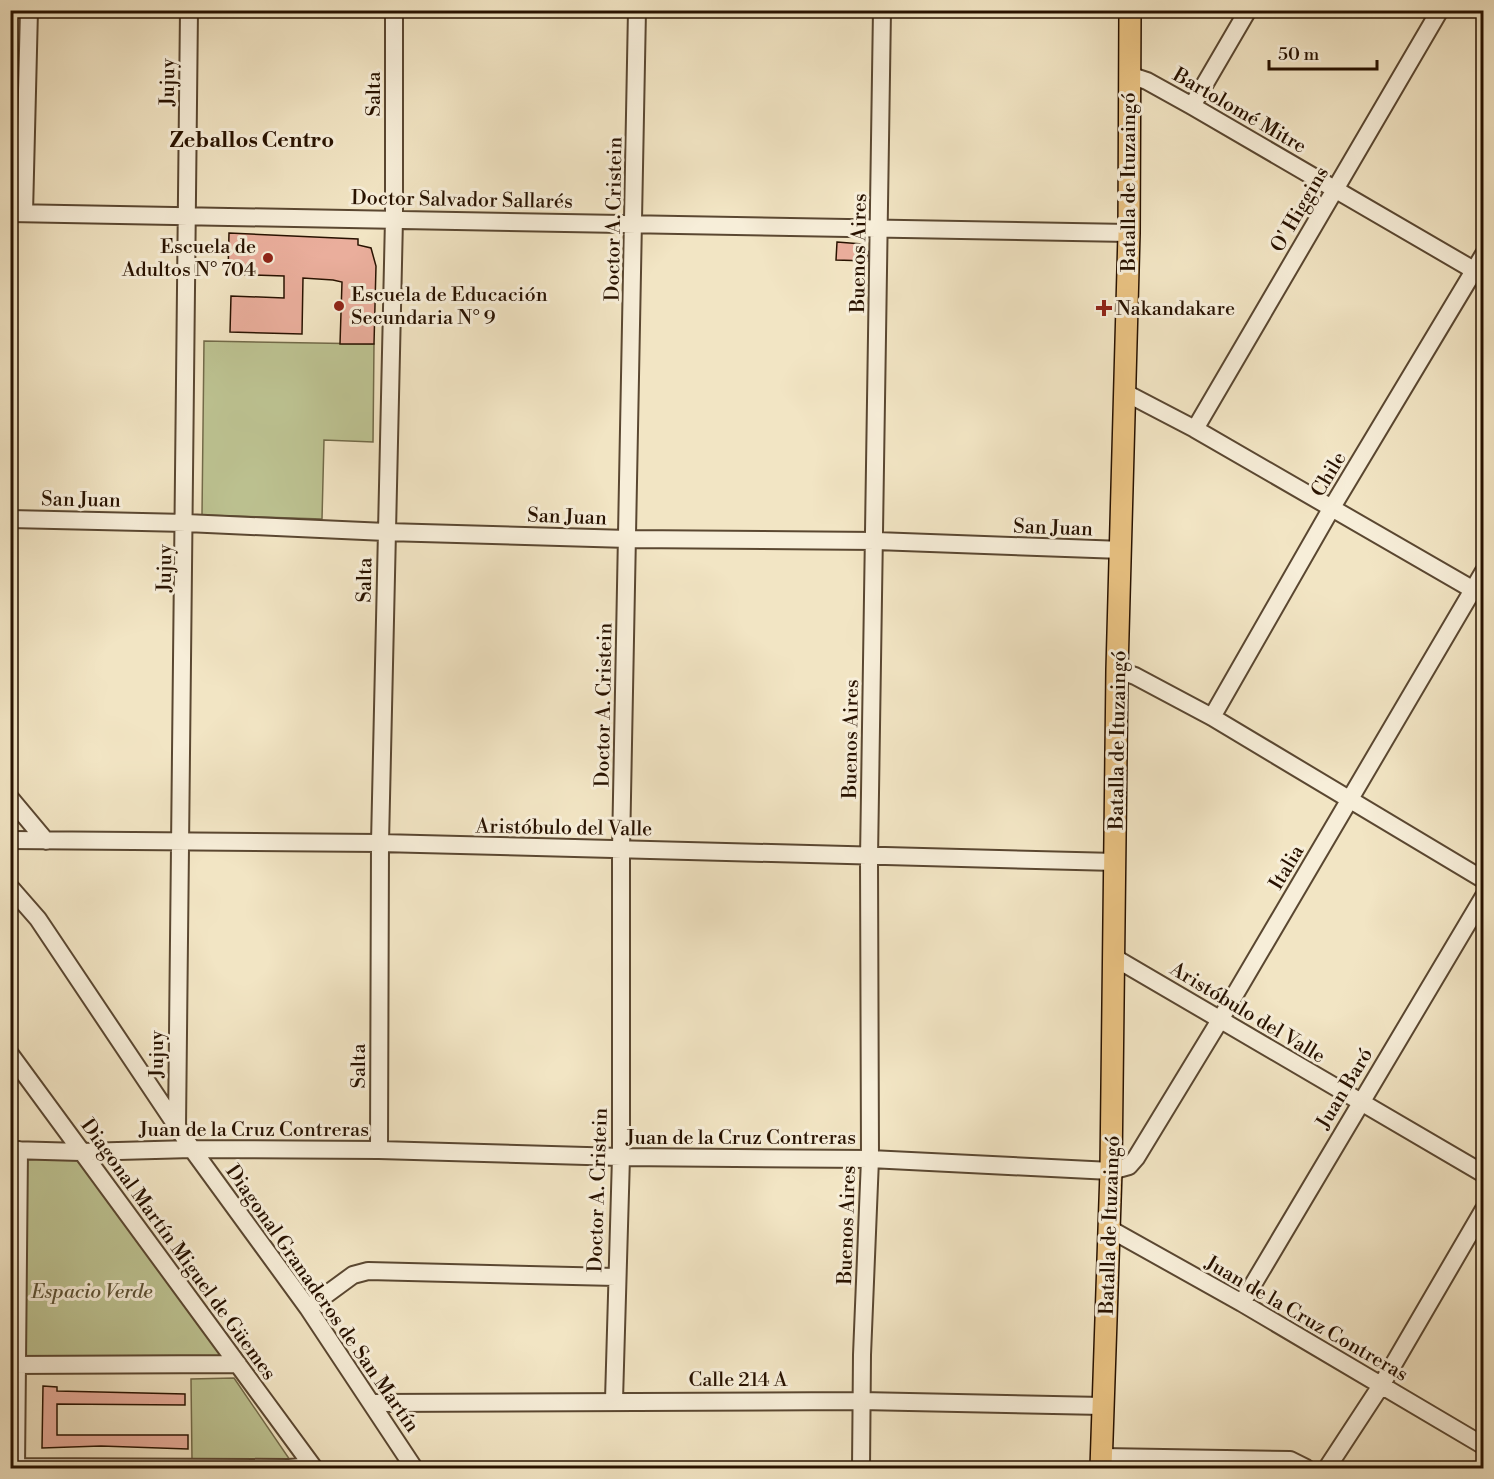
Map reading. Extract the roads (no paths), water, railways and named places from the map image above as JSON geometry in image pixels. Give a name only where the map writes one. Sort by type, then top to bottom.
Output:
[{"type":"main road","name":"Batalla de Ituzaingó","points":[[1102,1463],[1108,1228],[1112,1171],[1117,670],[1129,233],[1130,10]]},
{"type":"street","points":[[17,213],[29,10]]},
{"type":"street","name":"Jujuy","points":[[177,1126],[179,841],[186,523],[186,215],[189,10]]},
{"type":"street","name":"Salta","points":[[379,1150],[380,843],[394,219],[394,10]]},
{"type":"street","name":"Doctor A. Cristein","points":[[614,1400],[621,1157],[621,849],[637,10]]},
{"type":"street","name":"Buenos Aires","points":[[861,1468],[861,1401],[870,1159],[869,858],[876,541],[882,10]]},
{"type":"street","points":[[1192,106],[1248,10]]},
{"type":"street","name":"O' Higgins","points":[[1195,429],[1440,10]]},
{"type":"street","name":"Bartolomé Mitre","points":[[1129,75],[1147,81],[1336,188],[1478,274]]},
{"type":"street","name":"Doctor Salvador Sallarés","points":[[17,213],[1129,233]]},
{"type":"street","name":"Chile","points":[[1212,717],[1331,509],[1478,274],[1484,254]]},
{"type":"street","points":[[1124,392],[1195,429],[1478,593]]},
{"type":"street","name":"San Juan","points":[[10,519],[628,539],[876,541],[1122,550]]},
{"type":"street","name":"Italia","points":[[1112,1171],[1128,1166],[1136,1158],[1349,801],[1478,593],[1484,571]]},
{"type":"street","points":[[1117,670],[1135,676],[1212,717],[1484,880]]},
{"type":"street","points":[[10,798],[46,841]]},
{"type":"street","name":"Aristóbulo del Valle","points":[[10,840],[380,843],[869,858],[1116,862]]},
{"type":"street","name":"Diagonal Granaderos de San Martín","points":[[10,887],[38,919],[192,1149],[308,1308],[414,1468]]},
{"type":"street","name":"Juan Baró","points":[[1242,1303],[1359,1102],[1484,896]]},
{"type":"street","name":"Aristóbulo del Valle","points":[[1115,958],[1484,1174]]},
{"type":"street","name":"Diagonal Martín Miguel de Güemes","points":[[10,1054],[313,1467]]},
{"type":"street","name":"Juan de la Cruz Contreras","points":[[15,1150],[81,1152],[192,1149],[379,1150],[621,1157],[870,1159],[1112,1171]]},
{"type":"street","points":[[15,1150],[13,1365],[16,1468],[313,1467]]},
{"type":"street","points":[[1327,1468],[1382,1384],[1484,1209]]},
{"type":"street","name":"Juan de la Cruz Contreras","points":[[1108,1228],[1382,1384],[1484,1446]]},
{"type":"street","points":[[308,1308],[353,1275],[368,1271],[616,1277]]},
{"type":"street","points":[[13,1365],[238,1364]]},
{"type":"street","name":"Calle 214 A","points":[[373,1403],[614,1400],[861,1401],[1103,1406]]},
{"type":"street","points":[[1102,1463],[1290,1460],[1306,1468]]},
{"type":"place","name":"Escuela de Adultos N° 704","points":[[268,258]]},
{"type":"place","name":"Escuela de Educación Secundaria N° 9","points":[[339,306]]},
{"type":"place","name":"Nakandakare","points":[[1104,308]]},
{"type":"district","name":"Zeballos Centro","points":[[252,139]]},
{"type":"park label","name":"Espacio Verde","points":[[92,1291]]}]
